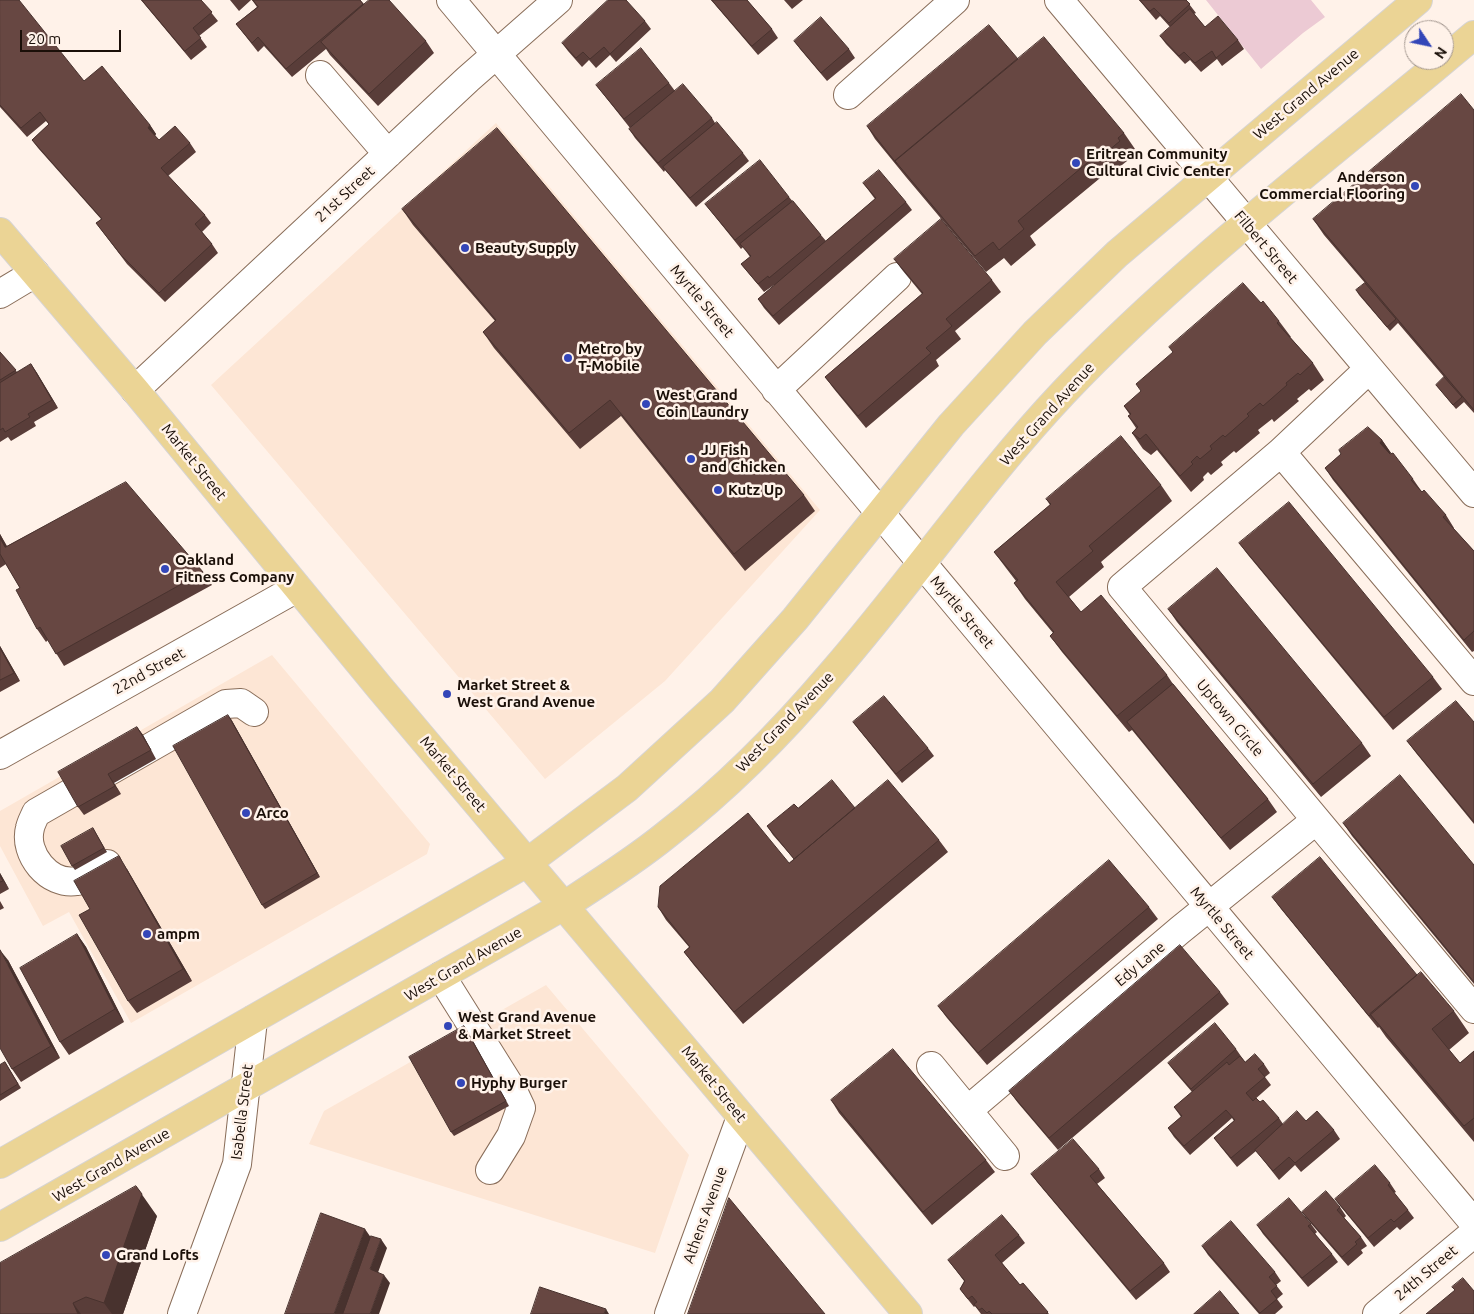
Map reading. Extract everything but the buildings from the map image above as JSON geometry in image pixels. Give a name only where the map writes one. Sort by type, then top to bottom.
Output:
[{"type":"main road","name":"West Grand Avenue","points":[[0,1164],[528,862],[627,788],[722,701],[795,619],[951,425],[1035,333],[1118,254],[1418,0]]},
{"type":"main road","name":"West Grand Avenue","points":[[1454,52],[1474,35]]},
{"type":"main road","name":"West Grand Avenue","points":[[0,1228],[565,905],[615,873],[667,835],[752,759],[833,672],[990,477],[1064,393],[1151,306],[1432,70]]},
{"type":"main road","name":"Market Street","points":[[0,232],[135,390],[297,588],[908,1314]]},
{"type":"street","name":"Myrtle Street","points":[[451,0],[1474,1223]]},
{"type":"street","name":"21st Street","points":[[135,390],[496,54],[558,0]]},
{"type":"street","points":[[848,95],[955,0]]},
{"type":"street","name":"Filbert Street","points":[[1059,0],[1474,493]]},
{"type":"street","points":[[320,76],[388,154]]},
{"type":"street","points":[[0,294],[35,273]]},
{"type":"street","points":[[776,390],[897,277]]},
{"type":"street","name":"Uptown Circle","points":[[1369,369],[1281,452],[1122,587],[1315,821],[1474,1008]]},
{"type":"street","points":[[1281,452],[1474,681]]},
{"type":"street","name":"22nd Street","points":[[0,755],[297,588]]},
{"type":"street","points":[[108,863],[78,881],[64,881],[53,876],[35,858],[30,847],[29,828],[36,814],[226,704],[241,703],[254,712]]},
{"type":"street","name":"Edy Lane","points":[[968,1110],[1208,907],[1315,821]]},
{"type":"street","points":[[441,976],[513,1091],[521,1108],[511,1136],[490,1170]]},
{"type":"street","name":"Isabella Street","points":[[182,1314],[237,1164],[253,1020]]},
{"type":"street","points":[[931,1066],[1005,1156]]},
{"type":"street","name":"Athens Avenue","points":[[669,1314],[741,1117]]},
{"type":"street","name":"24th Street","points":[[1377,1314],[1474,1233]]},
{"type":"shaded area","points":[[1206,0],[1311,0],[1325,17],[1261,69]]},
{"type":"shaded area","points":[[496,123],[820,510],[665,681],[545,779],[211,385]]},
{"type":"shaded area","points":[[272,655],[430,844],[427,854],[131,1023],[69,912],[43,926],[0,846],[0,811]]},
{"type":"shaded area","points":[[546,985],[689,1155],[655,1253],[309,1144],[324,1111]]},
{"type":"place","name":"Eritrean Community Cultural Civic Center","points":[[1076,163]]},
{"type":"place","name":"Anderson Commercial Flooring","points":[[1415,186]]},
{"type":"place","name":"Beauty Supply","points":[[465,248]]},
{"type":"place","name":"Metro by T-Mobile","points":[[568,358]]},
{"type":"place","name":"West Grand Coin Laundry","points":[[646,404]]},
{"type":"place","name":"JJ Fish and Chicken","points":[[691,459]]},
{"type":"place","name":"Kutz Up","points":[[718,490]]},
{"type":"place","name":"Oakland Fitness Company","points":[[165,569]]},
{"type":"place","name":"Market Street & West Grand Avenue","points":[[447,694]]},
{"type":"place","name":"Arco","points":[[246,813]]},
{"type":"place","name":"ampm","points":[[147,934]]},
{"type":"place","name":"West Grand Avenue & Market Street","points":[[448,1026]]},
{"type":"place","name":"Hyphy Burger","points":[[461,1083]]},
{"type":"place","name":"Grand Lofts","points":[[106,1255]]}]
